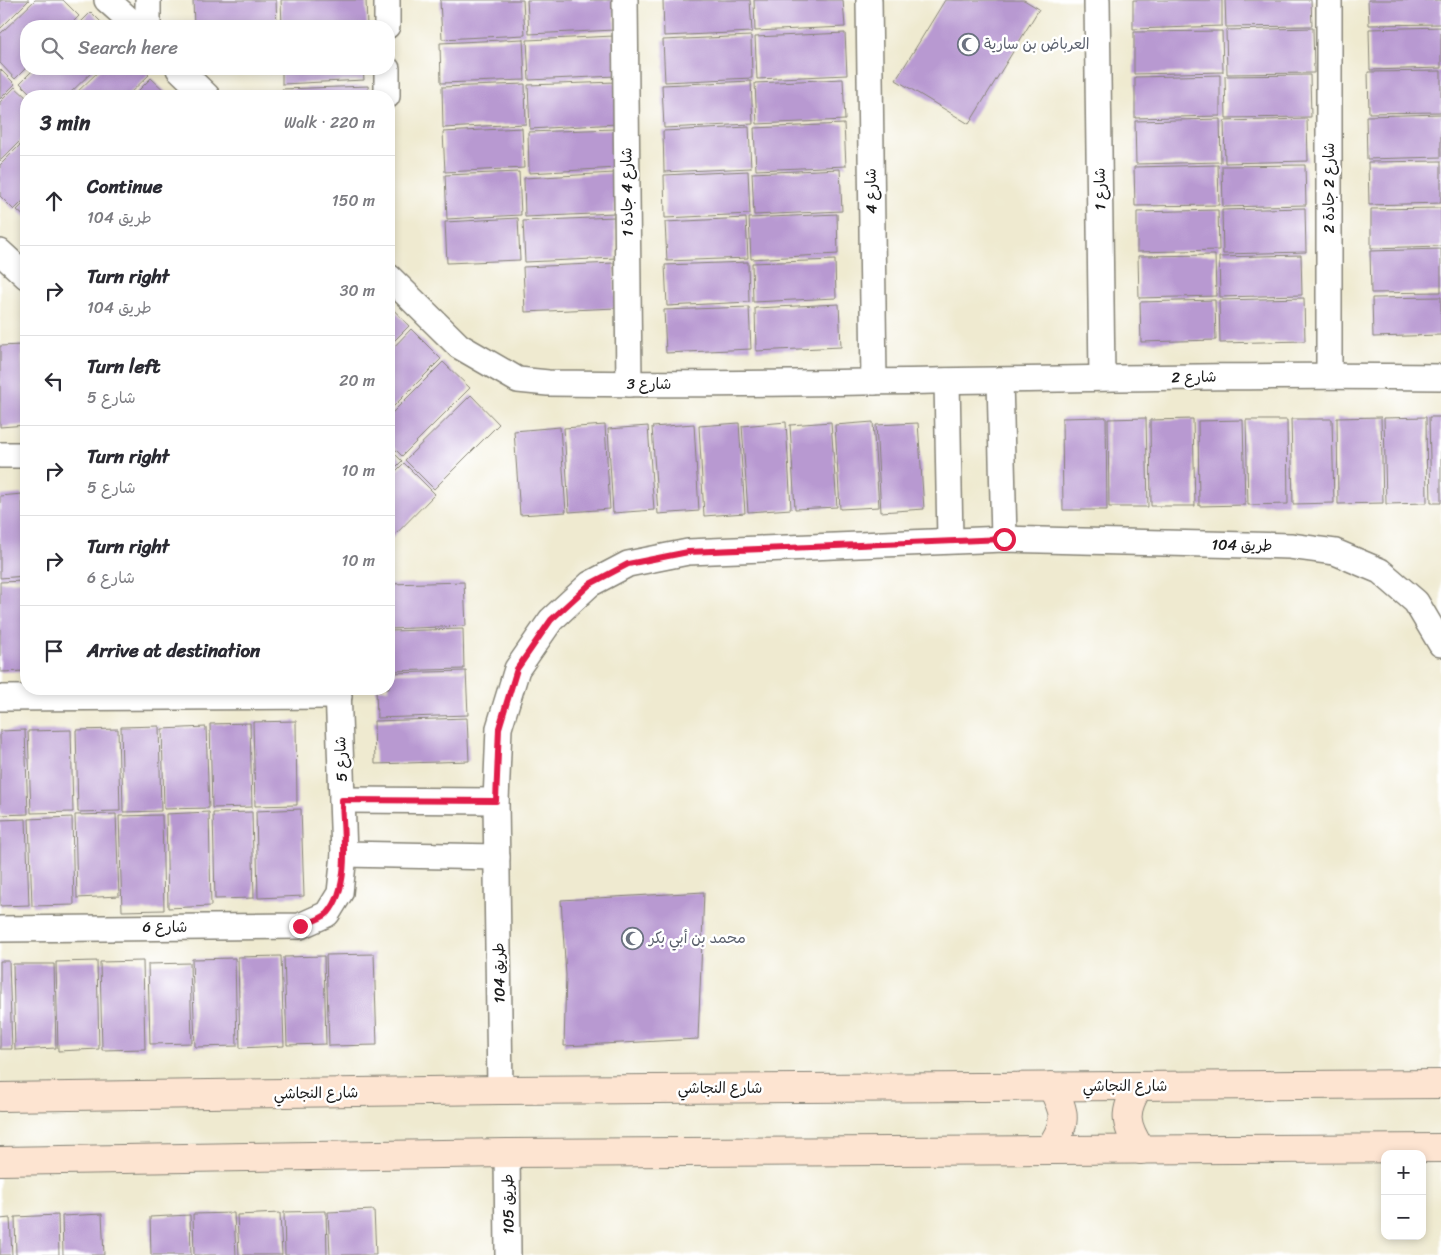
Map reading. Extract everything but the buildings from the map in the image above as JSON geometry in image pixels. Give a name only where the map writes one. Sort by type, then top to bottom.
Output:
[{"type":"main road","name":"شارع النجاشي","points":[[0,1098],[500,1090],[1441,1084]]},
{"type":"main road","points":[[1048,1150],[1059,1136],[1064,1123],[1062,1106],[1051,1086]]},
{"type":"main road","points":[[1139,1086],[1129,1102],[1126,1116],[1130,1130],[1140,1150]]},
{"type":"main road","points":[[0,1161],[507,1153],[1441,1148]]},
{"type":"street","points":[[107,0],[129,20]]},
{"type":"street","points":[[148,0],[148,20]]},
{"type":"street","points":[[387,0],[387,20]]},
{"type":"street","name":"شارع 4 جادة 1","points":[[625,0],[629,384]]},
{"type":"street","name":"شارع 4","points":[[869,0],[874,382]]},
{"type":"street","name":"شارع 1","points":[[1097,0],[1102,378]]},
{"type":"street","name":"شارع 2 جادة 2","points":[[1329,0],[1329,375]]},
{"type":"street","points":[[185,75],[201,90]]},
{"type":"street","points":[[387,75],[387,90]]},
{"type":"street","points":[[0,252],[20,270]]},
{"type":"street","name":"شارع 3","points":[[395,283],[459,346],[518,380],[548,383],[629,384],[947,381]]},
{"type":"street","name":"شارع 2","points":[[947,381],[1329,375],[1441,377]]},
{"type":"street","points":[[1000,380],[1004,539]]},
{"type":"street","points":[[947,381],[950,540]]},
{"type":"street","points":[[0,455],[20,455]]},
{"type":"street","name":"طريق 104","points":[[500,1090],[496,801],[499,728],[517,669],[551,620],[590,584],[628,564],[688,552],[950,540],[1004,539],[1290,546],[1334,552],[1380,571],[1416,602],[1441,644]]},
{"type":"street","points":[[0,698],[169,695]]},
{"type":"street","name":"شارع 5","points":[[327,914],[340,893],[344,854],[338,695]]},
{"type":"street","points":[[342,800],[496,801]]},
{"type":"street","points":[[344,854],[497,857]]},
{"type":"street","name":"شارع 6","points":[[0,928],[300,926],[327,914]]},
{"type":"street","name":"طريق 105","points":[[507,1153],[508,1255]]},
{"type":"place","name":"العرباض بن سارية","points":[[968,44]]},
{"type":"place","name":"محمد بن أبي بكر","points":[[633,938]]},
{"type":"route","points":[[300,926],[327,914],[340,893],[344,854],[342,800],[496,801],[499,728],[517,669],[551,620],[590,584],[628,564],[688,552],[1004,539]]}]
